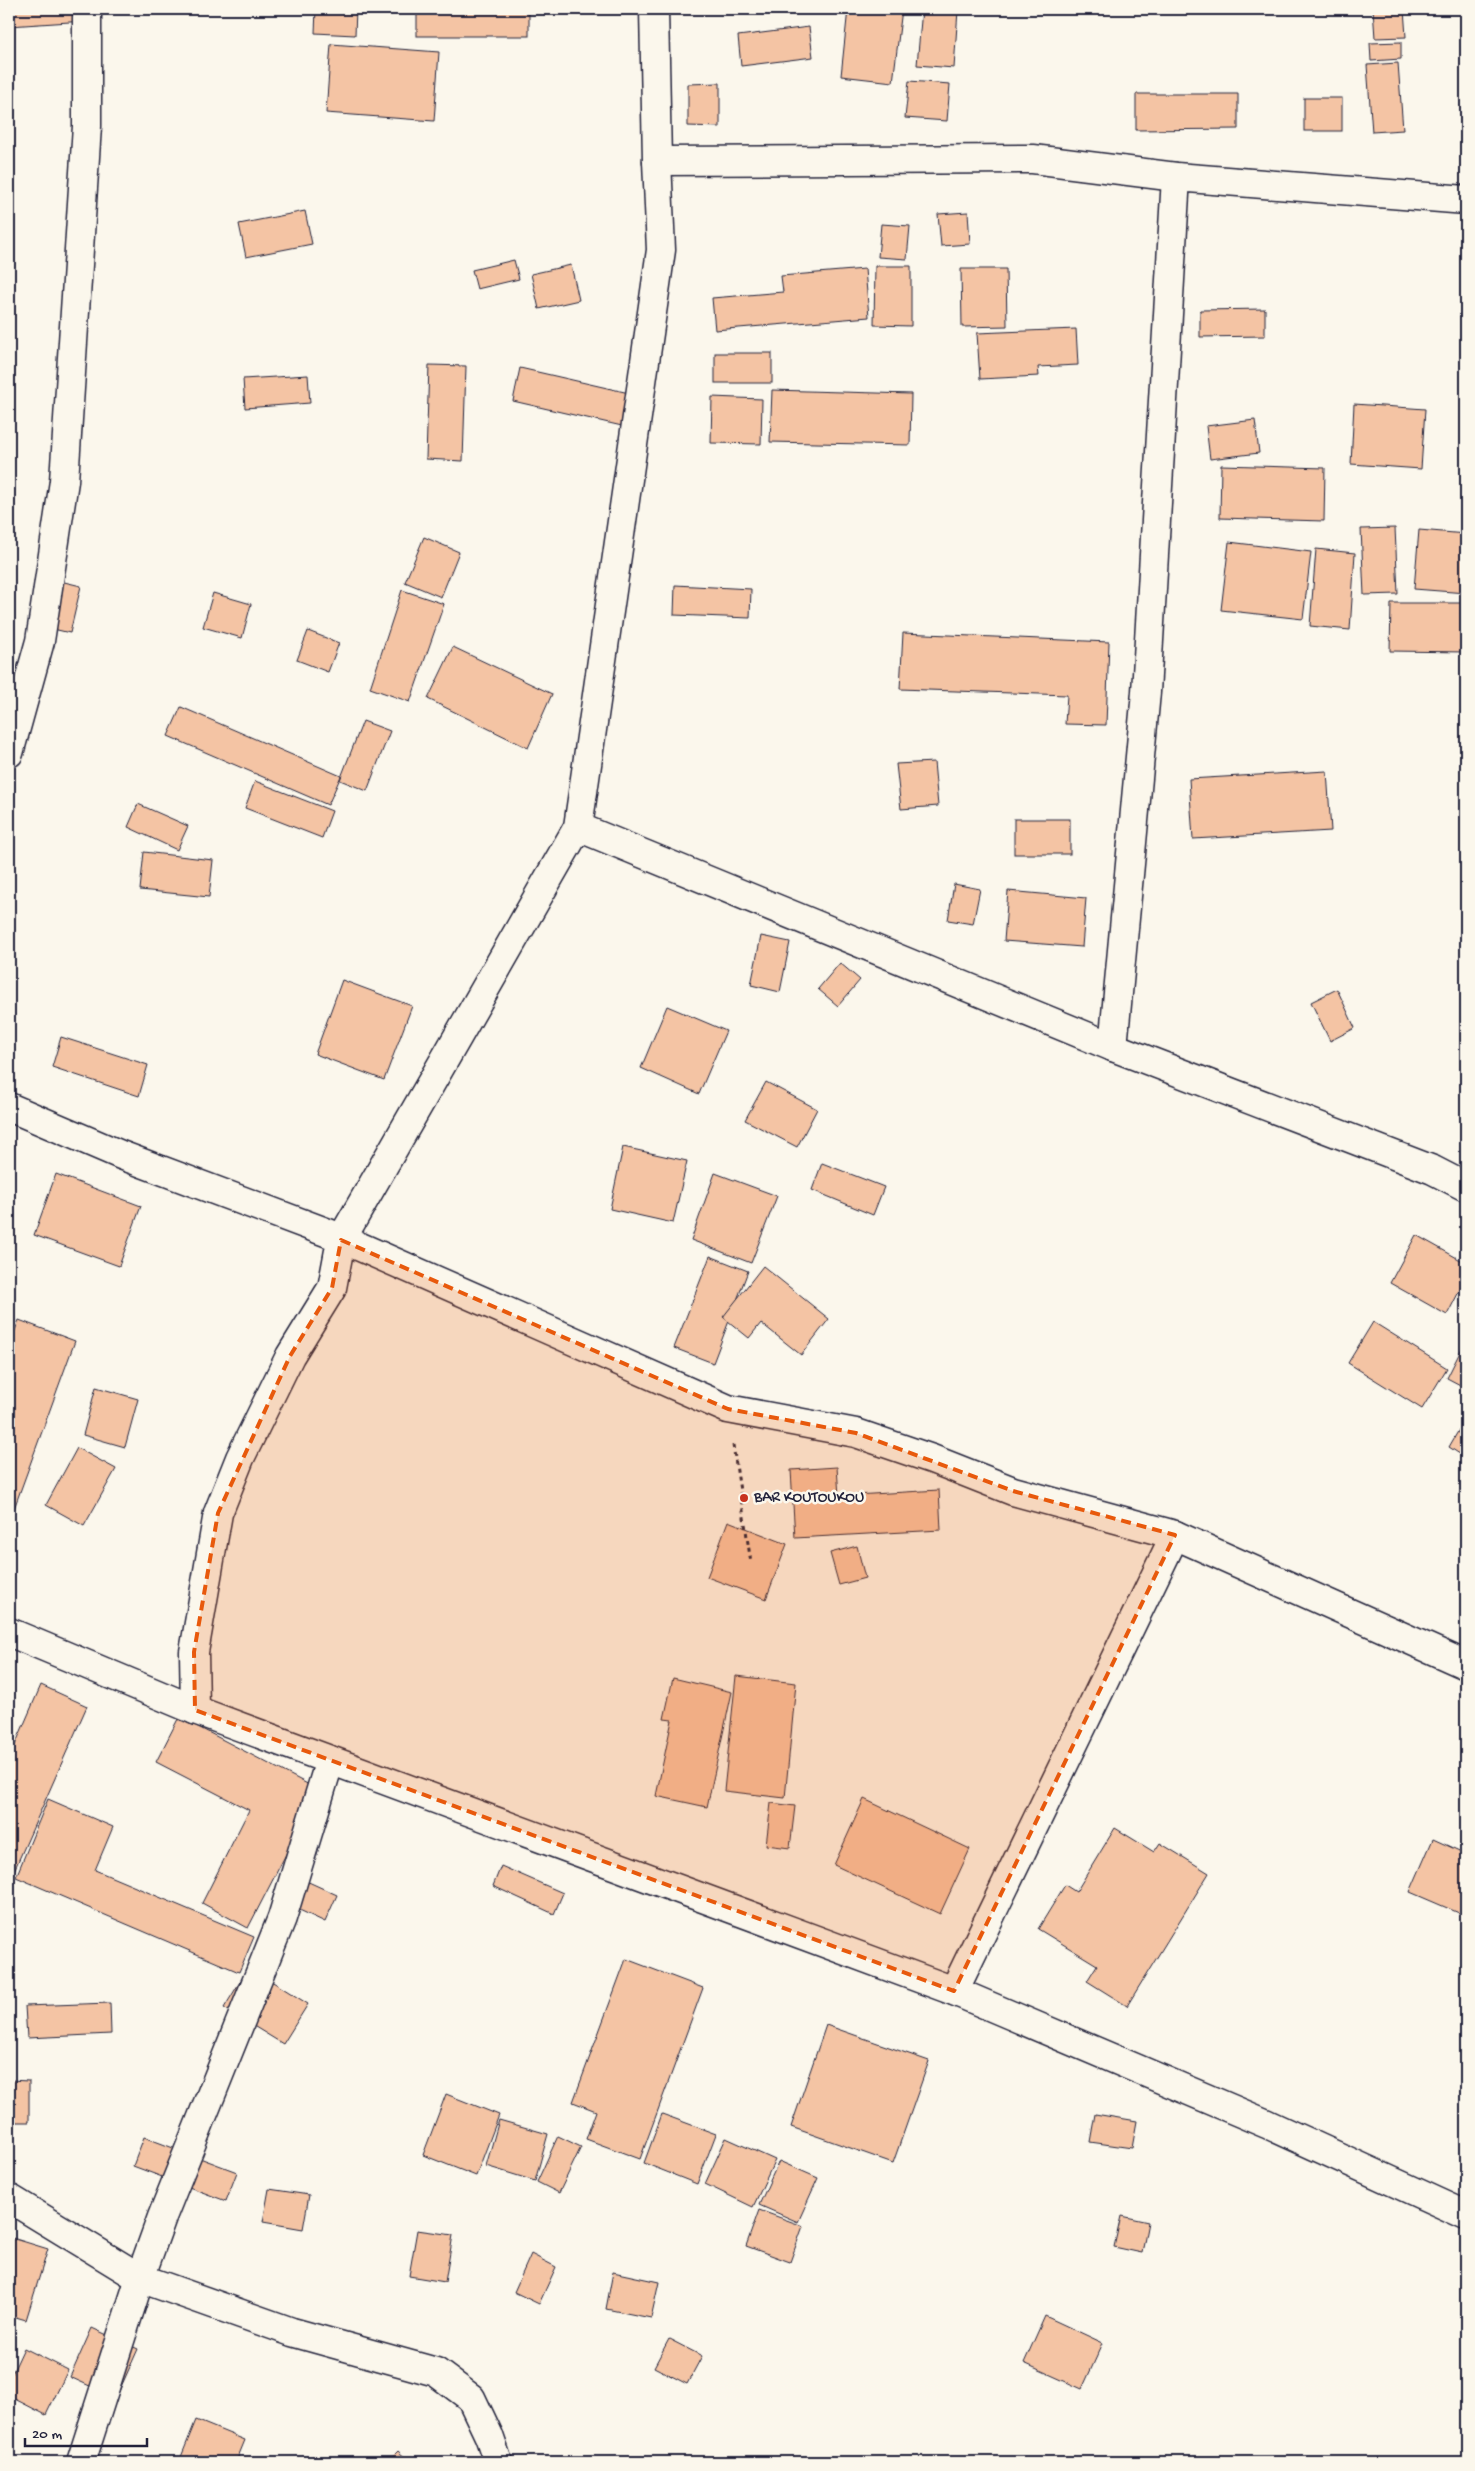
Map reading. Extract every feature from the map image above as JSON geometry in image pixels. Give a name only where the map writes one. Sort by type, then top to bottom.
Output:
[{"type":"street","points":[[9,753],[40,641],[64,481],[87,126],[87,9]]},
{"type":"street","points":[[195,1710],[194,1652],[218,1513],[240,1458],[290,1356],[332,1288],[341,1240],[578,826],[661,250],[654,9]]},
{"type":"street","points":[[657,161],[1033,159],[1176,177],[1466,200]]},
{"type":"street","points":[[1114,1047],[1146,692],[1176,177]]},
{"type":"street","points":[[578,826],[1114,1047],[1433,1170],[1466,1187]]},
{"type":"street","points":[[9,1107],[121,1156],[331,1234],[728,1409],[856,1433],[932,1459],[1013,1491],[1175,1535],[1466,1665]]},
{"type":"street","points":[[954,1991],[1175,1535]]},
{"type":"street","points":[[9,1632],[195,1710],[954,1991],[1267,2124],[1466,2215]]},
{"type":"street","points":[[81,2462],[140,2278],[282,1918],[330,1760]]},
{"type":"street","points":[[9,2198],[140,2278],[292,2332],[436,2372],[471,2398],[489,2436],[498,2462]]},
{"type":"path","points":[[728,1409],[750,1563]]},
{"type":"highlighted area","points":[[341,1240],[728,1409],[856,1433],[1013,1491],[1175,1535],[954,1991],[195,1710],[194,1652],[218,1513],[290,1356],[332,1288]]},
{"type":"building","points":[[9,9],[84,9],[85,21],[9,26]]},
{"type":"building","points":[[316,9],[356,9],[355,35],[315,33]]},
{"type":"building","points":[[417,9],[529,9],[529,36],[417,36]]},
{"type":"building","points":[[848,9],[902,9],[893,82],[841,76]]},
{"type":"building","points":[[922,9],[958,10],[954,68],[917,65]]},
{"type":"building","points":[[1373,9],[1404,9],[1406,37],[1375,38]]},
{"type":"building","points":[[809,27],[813,57],[741,66],[738,36]]},
{"type":"building","points":[[1401,42],[1401,59],[1371,61],[1370,43]]},
{"type":"building","points":[[331,44],[439,52],[434,121],[326,113]]},
{"type":"building","points":[[1398,63],[1403,130],[1372,132],[1367,65]]},
{"type":"building","points":[[909,81],[950,84],[947,121],[905,118]]},
{"type":"building","points":[[720,83],[720,127],[688,126],[688,84]]},
{"type":"building","points":[[1136,94],[1238,94],[1238,129],[1136,130]]},
{"type":"building","points":[[1304,98],[1342,98],[1342,131],[1304,131]]},
{"type":"building","points":[[305,211],[312,244],[246,257],[239,224]]},
{"type":"building","points":[[968,212],[970,244],[941,246],[938,214]]},
{"type":"building","points":[[881,224],[910,226],[907,259],[878,257]]},
{"type":"building","points":[[514,260],[519,279],[477,289],[472,270]]},
{"type":"building","points":[[571,265],[579,300],[539,309],[531,274]]},
{"type":"building","points":[[875,266],[911,266],[911,326],[874,325]]},
{"type":"building","points":[[865,269],[869,317],[715,330],[712,298],[783,292],[781,276]]},
{"type":"building","points":[[961,269],[1006,269],[1007,326],[962,327]]},
{"type":"building","points":[[1265,309],[1265,336],[1200,337],[1200,310]]},
{"type":"building","points":[[1076,329],[1078,365],[1038,367],[1039,376],[980,379],[977,333]]},
{"type":"building","points":[[715,353],[772,353],[772,383],[715,383]]},
{"type":"building","points":[[429,365],[466,366],[463,461],[426,459]]},
{"type":"building","points":[[520,368],[629,393],[622,426],[513,401]]},
{"type":"building","points":[[308,375],[310,403],[245,408],[243,379]]},
{"type":"building","points":[[772,390],[911,394],[910,445],[770,442]]},
{"type":"building","points":[[712,397],[762,399],[761,444],[711,443]]},
{"type":"building","points":[[1354,404],[1425,409],[1421,469],[1351,464]]},
{"type":"building","points":[[1255,420],[1259,453],[1210,459],[1206,426]]},
{"type":"building","points":[[1221,465],[1325,468],[1324,521],[1220,518]]},
{"type":"building","points":[[1395,528],[1398,594],[1364,595],[1361,529]]},
{"type":"building","points":[[1419,530],[1466,534],[1466,593],[1414,589]]},
{"type":"building","points":[[424,537],[459,552],[441,597],[405,582]]},
{"type":"building","points":[[1229,542],[1311,552],[1303,619],[1221,610]]},
{"type":"building","points":[[1316,549],[1355,553],[1350,630],[1310,626]]},
{"type":"building","points":[[60,581],[81,586],[70,633],[49,628]]},
{"type":"building","points":[[675,585],[751,589],[750,618],[674,615]]},
{"type":"building","points":[[402,590],[444,604],[410,702],[370,688]]},
{"type":"building","points":[[213,593],[251,604],[242,638],[203,627]]},
{"type":"building","points":[[1391,603],[1466,603],[1466,652],[1390,651]]},
{"type":"building","points":[[308,631],[339,643],[328,672],[297,660]]},
{"type":"building","points":[[903,633],[1109,642],[1106,725],[1065,724],[1067,695],[900,689]]},
{"type":"building","points":[[453,647],[552,694],[528,748],[428,699]]},
{"type":"building","points":[[181,707],[341,776],[328,805],[168,736]]},
{"type":"building","points":[[363,721],[390,731],[367,791],[340,780]]},
{"type":"building","points":[[934,762],[938,806],[901,809],[896,764]]},
{"type":"building","points":[[1327,771],[1331,831],[1193,839],[1189,779]]},
{"type":"building","points":[[255,781],[332,811],[322,838],[245,808]]},
{"type":"building","points":[[138,804],[188,826],[177,850],[128,827]]},
{"type":"building","points":[[1014,819],[1070,819],[1070,854],[1014,854]]},
{"type":"building","points":[[144,852],[213,860],[209,897],[140,890]]},
{"type":"building","points":[[954,884],[980,889],[973,924],[948,920]]},
{"type":"building","points":[[1008,891],[1086,898],[1082,947],[1004,941]]},
{"type":"building","points":[[761,936],[790,942],[780,992],[751,985]]},
{"type":"building","points":[[840,963],[860,980],[838,1006],[818,989]]},
{"type":"building","points":[[342,980],[412,1006],[384,1080],[315,1054]]},
{"type":"building","points":[[1337,989],[1355,1028],[1330,1041],[1311,1002]]},
{"type":"building","points":[[667,1006],[726,1031],[699,1094],[641,1068]]},
{"type":"building","points":[[61,1037],[148,1065],[139,1096],[52,1067]]},
{"type":"building","points":[[766,1082],[817,1109],[797,1147],[745,1120]]},
{"type":"building","points":[[623,1147],[687,1161],[673,1223],[610,1209]]},
{"type":"building","points":[[822,1163],[884,1187],[873,1215],[812,1190]]},
{"type":"building","points":[[715,1173],[777,1196],[751,1263],[691,1240]]},
{"type":"building","points":[[56,1174],[141,1206],[119,1266],[34,1235]]},
{"type":"building","points":[[1416,1235],[1466,1263],[1466,1278],[1447,1315],[1390,1283]]},
{"type":"building","points":[[710,1256],[748,1271],[713,1363],[674,1348]]},
{"type":"building","points":[[763,1266],[829,1319],[801,1355],[761,1323],[749,1338],[723,1317]]},
{"type":"building","points":[[19,1320],[75,1341],[12,1514],[9,1513],[9,1346]]},
{"type":"building","points":[[1373,1322],[1447,1368],[1422,1409],[1348,1363]]},
{"type":"building","points":[[1466,1340],[1466,1388],[1447,1378]]},
{"type":"building","points":[[96,1387],[138,1399],[125,1447],[83,1435]]},
{"type":"building","points":[[1464,1421],[1466,1422],[1466,1458],[1449,1447]]},
{"type":"building","points":[[77,1448],[116,1469],[84,1526],[46,1505]]},
{"type":"building","points":[[837,1467],[839,1496],[939,1490],[941,1530],[795,1538],[791,1470]]},
{"type":"building","points":[[728,1521],[787,1544],[766,1599],[707,1577]]},
{"type":"building","points":[[857,1546],[865,1578],[839,1585],[830,1553]]},
{"type":"building","points":[[736,1676],[796,1683],[785,1798],[724,1791]]},
{"type":"building","points":[[673,1678],[732,1692],[707,1807],[656,1796],[672,1720],[664,1719]]},
{"type":"building","points":[[41,1685],[87,1706],[13,1873],[9,1871],[9,1759]]},
{"type":"building","points":[[179,1717],[319,1790],[248,1928],[202,1903],[249,1810],[156,1762]]},
{"type":"building","points":[[48,1799],[113,1827],[95,1870],[254,1937],[239,1972],[16,1877]]},
{"type":"building","points":[[864,1799],[970,1849],[940,1914],[834,1865]]},
{"type":"building","points":[[771,1803],[795,1806],[790,1848],[766,1845]]},
{"type":"building","points":[[1115,1828],[1154,1852],[1160,1843],[1209,1873],[1127,2006],[1087,1981],[1097,1965],[1038,1929],[1065,1885],[1076,1892]]},
{"type":"building","points":[[1433,1839],[1466,1854],[1466,1916],[1410,1892]]},
{"type":"building","points":[[501,1866],[563,1893],[554,1914],[493,1886]]},
{"type":"building","points":[[302,1879],[337,1895],[325,1922],[291,1906]]},
{"type":"building","points":[[626,1959],[703,1988],[640,2159],[586,2139],[596,2111],[573,2102]]},
{"type":"building","points":[[249,1967],[308,2004],[283,2044],[224,2008]]},
{"type":"building","points":[[110,2003],[111,2034],[27,2038],[25,2006]]},
{"type":"building","points":[[826,2025],[929,2061],[893,2163],[791,2127]]},
{"type":"building","points":[[9,2080],[29,2081],[29,2122],[9,2122]]},
{"type":"building","points":[[446,2094],[499,2115],[476,2176],[423,2155]]},
{"type":"building","points":[[662,2114],[716,2134],[697,2184],[644,2163]]},
{"type":"building","points":[[1095,2114],[1137,2121],[1132,2148],[1090,2142]]},
{"type":"building","points":[[499,2120],[548,2134],[535,2181],[486,2166]]},
{"type":"building","points":[[558,2136],[581,2147],[559,2193],[537,2182]]},
{"type":"building","points":[[144,2137],[237,2172],[226,2201],[133,2166]]},
{"type":"building","points":[[726,2138],[775,2160],[753,2207],[705,2184]]},
{"type":"building","points":[[779,2161],[818,2178],[798,2222],[759,2205]]},
{"type":"building","points":[[269,2189],[309,2195],[303,2229],[263,2222]]},
{"type":"building","points":[[759,2210],[803,2226],[790,2262],[746,2246]]},
{"type":"building","points":[[1121,2216],[1148,2222],[1142,2253],[1114,2247]]},
{"type":"building","points":[[417,2230],[453,2235],[445,2282],[409,2276]]},
{"type":"building","points":[[9,2237],[48,2249],[26,2320],[9,2315]]},
{"type":"building","points":[[531,2254],[556,2267],[539,2304],[514,2292]]},
{"type":"building","points":[[613,2272],[659,2282],[651,2318],[606,2309]]},
{"type":"building","points":[[1045,2316],[1103,2343],[1082,2389],[1024,2363]]},
{"type":"building","points":[[92,2328],[138,2349],[116,2398],[70,2377]]},
{"type":"building","points":[[669,2339],[702,2356],[687,2384],[654,2367]]},
{"type":"building","points":[[24,2348],[68,2370],[46,2415],[9,2396],[9,2380]]},
{"type":"building","points":[[196,2420],[245,2440],[236,2462],[179,2462]]},
{"type":"building","points":[[398,2451],[410,2462],[387,2462]]},
{"type":"place","name":"BAR KOUTOUKOU","points":[[744,1498]]}]
